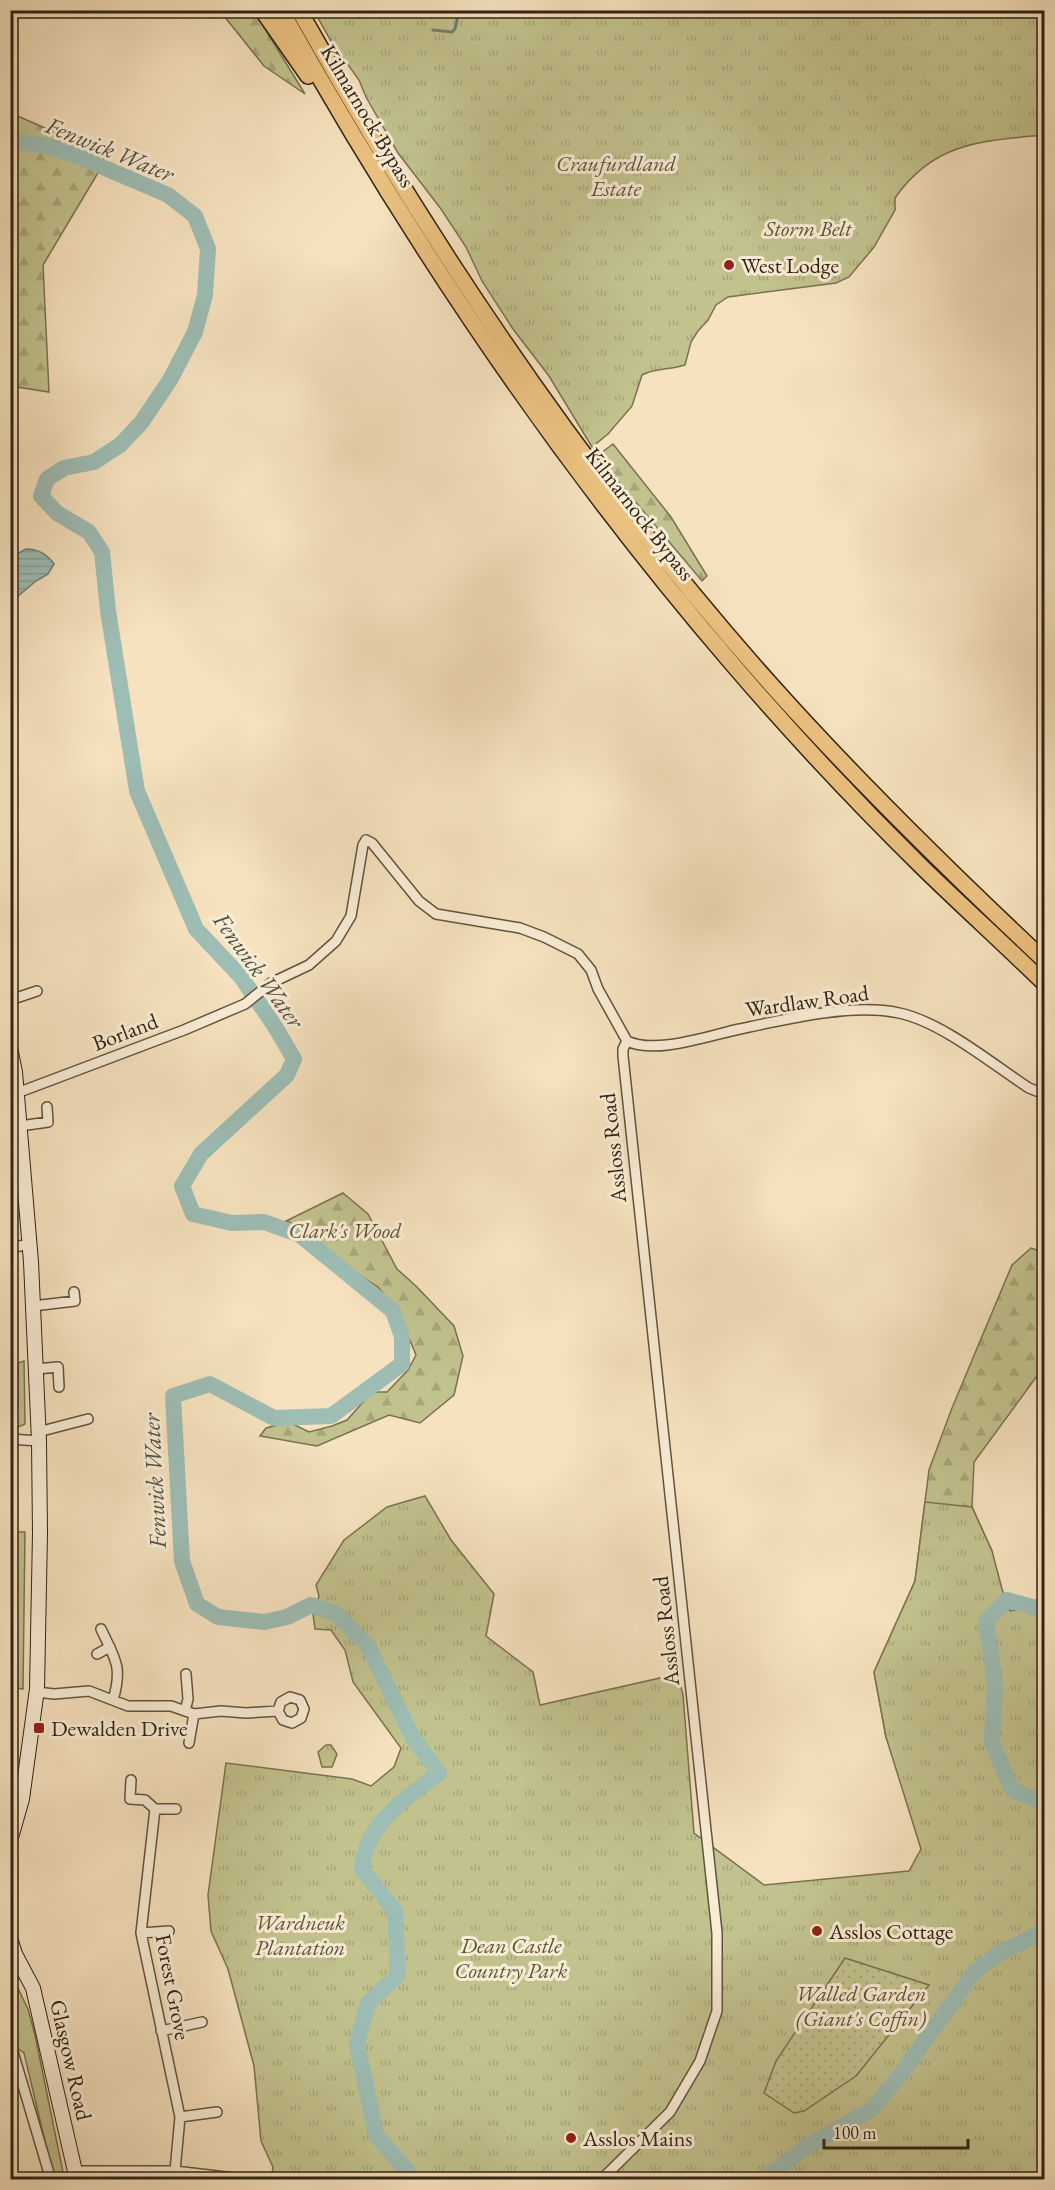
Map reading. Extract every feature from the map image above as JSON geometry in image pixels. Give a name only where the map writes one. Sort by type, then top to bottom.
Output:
[{"type":"highway","points":[[262,10],[309,78],[331,99]]},
{"type":"highway","name":"Kilmarnock Bypass","points":[[281,10],[331,99],[467,316],[554,440],[626,535],[729,660],[800,740],[902,847],[1044,983]]},
{"type":"highway","name":"Kilmarnock Bypass","points":[[299,10],[393,172],[451,263],[571,437],[644,533],[765,678],[827,745],[908,829],[1044,960]]},
{"type":"main road","points":[[10,1840],[22,1799],[37,1692],[40,1533],[39,1436],[30,1244],[11,1048]]},
{"type":"main road","points":[[10,1900],[10,1910]]},
{"type":"main road","name":"Glasgow Road","points":[[10,1938],[13,1952],[33,1988],[76,2175]]},
{"type":"street","name":"Borland","points":[[17,1093],[184,1030],[245,1004],[271,983],[309,965],[336,941],[351,916],[363,845],[366,840],[378,850],[419,901],[436,914],[520,928],[578,954],[588,965],[627,1041]]},
{"type":"street","points":[[10,1000],[38,991]]},
{"type":"street","name":"Wardlaw Road","points":[[627,1041],[648,1045],[677,1043],[801,1017],[877,1010],[901,1013],[927,1022],[1029,1088],[1044,1094]]},
{"type":"street","name":"Assloss Road","points":[[601,2180],[670,2112],[699,2061],[717,2011],[717,1933],[623,1056],[623,1049],[627,1041]]},
{"type":"street","points":[[20,1126],[48,1122],[47,1107]]},
{"type":"street","points":[[10,1248],[30,1244]]},
{"type":"street","points":[[33,1306],[75,1301],[74,1292]]},
{"type":"street","points":[[36,1369],[58,1367],[59,1387]]},
{"type":"street","points":[[10,1439],[39,1436],[88,1419]]},
{"type":"street","points":[[101,1629],[116,1661],[119,1676],[112,1700]]},
{"type":"street","points":[[97,1654],[110,1647]]},
{"type":"street","points":[[186,1674],[190,1713],[189,1743]]},
{"type":"street","points":[[37,1692],[54,1694],[89,1691],[128,1706],[171,1706],[190,1713],[278,1711]]},
{"type":"street","points":[[132,1780],[130,1799],[144,1800],[155,1809],[176,1809]]},
{"type":"street","name":"Forest Grove","points":[[155,1809],[141,1933],[180,2117],[175,2171]]},
{"type":"street","points":[[141,1933],[169,1931]]},
{"type":"street","points":[[161,2031],[202,2022]]},
{"type":"street","points":[[10,2052],[13,2052],[51,2180]]},
{"type":"street","points":[[180,2117],[217,2112]]},
{"type":"street","points":[[76,2175],[175,2171],[251,2180]]},
{"type":"green space","points":[[220,11],[254,11],[305,94],[264,66]]},
{"type":"green space","name":"Craufurdland Estate","points":[[314,11],[1044,11],[1044,135],[980,143],[943,155],[926,165],[910,179],[895,198],[895,210],[874,247],[849,277],[836,283],[728,297],[716,305],[691,342],[685,365],[642,375],[632,406],[608,434],[592,447],[549,376],[513,329],[482,281],[466,247],[441,209],[398,153],[366,97],[359,80],[331,41]]},
{"type":"green space","points":[[11,113],[108,156],[43,265],[49,392],[11,386]]},
{"type":"green space","points":[[613,444],[671,517],[707,576],[702,581],[597,456]]},
{"type":"green space","name":"Clark's Wood","points":[[343,1193],[368,1214],[397,1269],[454,1326],[463,1356],[454,1395],[420,1423],[389,1415],[317,1446],[260,1436],[266,1428],[289,1422],[309,1432],[347,1420],[372,1392],[387,1392],[408,1370],[416,1355],[399,1314],[378,1287],[341,1263],[311,1233],[286,1221]]},
{"type":"green space","points":[[1031,1248],[1044,1253],[1044,1357],[1037,1376],[974,1462],[972,1507],[992,1551],[886,1737],[874,1672],[915,1581],[929,1470],[952,1408],[1012,1265]]},
{"type":"green space","points":[[24,1361],[25,1424],[11,1433],[11,1409],[18,1407],[18,1363]]},
{"type":"green space","name":"Dean Castle Country Park","points":[[425,1496],[451,1540],[494,1594],[486,1636],[533,1672],[540,1705],[678,1674],[683,1695],[694,1833],[764,1885],[909,1871],[921,1849],[886,1737],[874,1672],[915,1581],[925,1502],[972,1507],[992,1551],[1010,1611],[1021,1609],[1044,1618],[1044,2179],[271,2179],[273,2167],[261,2141],[254,2066],[228,1969],[211,1931],[208,1895],[226,1763],[352,1779],[371,1786],[394,1767],[401,1748],[353,1682],[345,1650],[331,1630],[315,1629],[313,1614],[319,1596],[316,1585],[344,1540],[387,1507]]},
{"type":"green space","points":[[11,1532],[25,1532],[23,1689],[11,1687]]},
{"type":"green space","points":[[326,1745],[331,1745],[337,1754],[332,1767],[322,1767],[318,1752]]},
{"type":"green space","name":"Walled Garden (Giant's Coffin)","points":[[845,1958],[929,1985],[856,2076],[804,2111],[794,2113],[764,2093],[776,2061]]},
{"type":"green space","points":[[10,1972],[28,2009],[35,2035],[64,2177],[57,2179],[53,2175],[24,2053],[11,2044]]},
{"type":"water","points":[[26,549],[42,553],[54,564],[48,574],[11,602],[11,557]]},
{"type":"waterway","points":[[433,30],[452,32],[455,29],[459,10]]},
{"type":"waterway","name":"Fenwick Water","points":[[10,138],[47,146],[79,157],[168,195],[195,216],[208,249],[205,295],[195,332],[170,380],[141,423],[120,445],[94,462],[64,468],[47,479],[41,496],[57,513],[89,532],[102,552],[108,611],[137,791],[196,929],[241,977],[294,1059],[287,1075],[201,1154],[182,1186],[193,1214],[232,1223],[264,1222],[300,1235],[393,1311],[402,1337],[402,1364],[331,1416],[274,1418],[210,1384],[173,1396],[182,1561],[197,1604],[218,1617],[264,1622],[287,1617],[311,1605],[336,1614],[368,1646],[413,1738],[439,1773],[401,1802],[379,1825],[365,1853],[362,1869],[395,1911],[398,1975],[368,2003],[357,2044],[376,2135],[408,2172],[408,2180]]},
{"type":"waterway","points":[[1044,1610],[1007,1600],[986,1621],[995,1684],[992,1742],[1012,1790],[1041,1802],[1044,1800]]},
{"type":"waterway","points":[[767,2180],[768,2176],[806,2147],[871,2110],[901,2074],[975,1971],[1000,1953],[1044,1931]]},
{"type":"place","name":"West Lodge","points":[[729,265]]},
{"type":"place","name":"Dewalden Drive","points":[[39,1728]]},
{"type":"place","name":"Asslos Cottage","points":[[817,1931]]},
{"type":"place","name":"Asslos Mains","points":[[571,2138]]},
{"type":"park label","name":"Storm Belt","points":[[808,228]]},
{"type":"park label","name":"Wardneuk Plantation","points":[[300,1934]]}]
